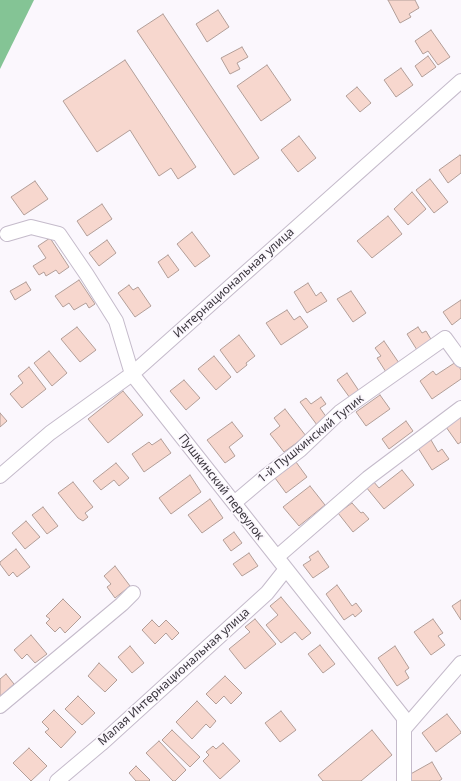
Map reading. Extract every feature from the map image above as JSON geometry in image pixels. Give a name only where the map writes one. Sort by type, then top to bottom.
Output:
[{"type":"street","name":"Интернациональная улица","points":[[0,476],[50,432],[132,374],[461,81]]},
{"type":"street","name":"Пушкинский переулок","points":[[7,234],[31,227],[59,234],[116,321],[132,374],[404,718],[404,781]]},
{"type":"street","name":"1-й Пушкинский Тупик","points":[[234,503],[300,450],[340,412],[445,338],[461,360]]},
{"type":"street","points":[[277,557],[368,478],[461,408]]},
{"type":"street","name":"Малая Интернациональная улица","points":[[57,781],[101,744],[267,593],[286,569]]},
{"type":"street","points":[[0,706],[122,604],[133,593]]},
{"type":"street","points":[[404,729],[461,662]]},
{"type":"green space","points":[[0,0],[34,0],[0,69]]},
{"type":"building","points":[[388,0],[415,0],[419,8],[409,14],[411,17],[400,23]]},
{"type":"building","points":[[218,10],[229,27],[207,42],[196,24]]},
{"type":"building","points":[[163,14],[259,158],[234,175],[137,31]]},
{"type":"building","points":[[431,30],[450,57],[438,65],[428,51],[423,54],[415,41]]},
{"type":"building","points":[[242,47],[248,57],[237,63],[240,69],[230,74],[221,58]]},
{"type":"building","points":[[428,56],[436,67],[422,77],[415,66]]},
{"type":"building","points":[[125,60],[196,167],[178,179],[171,168],[159,176],[130,130],[97,152],[63,101]]},
{"type":"building","points":[[267,65],[291,100],[261,121],[237,86]]},
{"type":"building","points":[[401,68],[413,85],[396,97],[384,80]]},
{"type":"building","points":[[357,87],[371,103],[360,112],[346,96]]},
{"type":"building","points":[[299,136],[316,158],[298,172],[281,150]]},
{"type":"building","points":[[460,155],[461,173],[448,183],[439,170]]},
{"type":"building","points":[[430,179],[448,202],[434,213],[416,190]]},
{"type":"building","points":[[35,181],[48,199],[24,215],[11,197]]},
{"type":"building","points":[[412,192],[426,209],[408,225],[394,209]]},
{"type":"building","points":[[102,204],[112,219],[87,236],[77,221]]},
{"type":"building","points":[[388,216],[402,234],[372,258],[357,241]]},
{"type":"building","points":[[192,232],[210,256],[195,267],[177,244]]},
{"type":"building","points":[[50,238],[69,267],[59,274],[56,270],[46,276],[44,272],[39,275],[33,266],[46,258],[38,246]]},
{"type":"building","points":[[107,240],[116,253],[99,266],[89,253]]},
{"type":"building","points":[[168,255],[179,270],[168,278],[158,262]]},
{"type":"building","points":[[79,280],[95,304],[89,308],[86,303],[74,310],[69,303],[63,307],[55,296]]},
{"type":"building","points":[[26,282],[31,290],[15,300],[10,291]]},
{"type":"building","points":[[308,283],[316,296],[321,292],[327,301],[307,313],[294,292]]},
{"type":"building","points":[[129,285],[133,290],[138,287],[151,306],[135,317],[118,293]]},
{"type":"building","points":[[351,291],[366,313],[353,322],[337,299]]},
{"type":"building","points":[[461,300],[461,318],[452,325],[443,312]]},
{"type":"building","points":[[287,310],[294,320],[300,316],[308,327],[281,345],[266,323]]},
{"type":"building","points":[[77,327],[96,350],[80,362],[61,339]]},
{"type":"building","points":[[418,327],[422,333],[426,331],[432,341],[417,350],[407,334]]},
{"type":"building","points":[[239,335],[255,356],[237,373],[220,350]]},
{"type":"building","points":[[384,341],[399,363],[386,372],[377,358],[381,356],[375,348]]},
{"type":"building","points":[[49,351],[67,373],[52,386],[34,363]]},
{"type":"building","points":[[214,356],[231,377],[216,390],[198,369]]},
{"type":"building","points":[[456,362],[461,370],[461,379],[432,399],[420,381],[433,371],[436,375]]},
{"type":"building","points":[[29,367],[46,389],[22,408],[10,394],[23,383],[18,376]]},
{"type":"building","points":[[347,373],[359,391],[350,398],[337,380]]},
{"type":"building","points":[[184,380],[200,398],[186,410],[170,391]]},
{"type":"building","points":[[123,391],[143,415],[108,443],[88,419]]},
{"type":"building","points":[[380,395],[390,409],[366,426],[356,412]]},
{"type":"building","points":[[321,397],[326,404],[320,408],[327,418],[317,425],[300,402],[306,398],[311,404]]},
{"type":"building","points":[[285,409],[306,436],[284,452],[270,434],[280,426],[274,418]]},
{"type":"building","points":[[0,413],[7,421],[0,427]]},
{"type":"building","points":[[461,417],[461,442],[458,444],[446,427]]},
{"type":"building","points":[[406,421],[413,431],[389,449],[382,439]]},
{"type":"building","points":[[232,422],[243,436],[229,447],[235,456],[225,463],[207,440]]},
{"type":"building","points":[[161,439],[171,453],[144,472],[132,454],[149,442],[152,445]]},
{"type":"building","points":[[431,440],[438,452],[442,449],[449,459],[432,470],[418,448]]},
{"type":"building","points":[[296,462],[307,477],[286,493],[275,478]]},
{"type":"building","points":[[116,463],[129,478],[119,486],[114,480],[101,490],[93,481]]},
{"type":"building","points":[[402,470],[414,485],[384,509],[366,487],[373,481],[379,488]]},
{"type":"building","points":[[190,475],[201,492],[171,514],[159,498]]},
{"type":"building","points":[[73,482],[93,507],[85,513],[88,517],[83,521],[78,518],[58,493]]},
{"type":"building","points":[[310,486],[325,505],[299,526],[283,507]]},
{"type":"building","points":[[210,499],[223,518],[202,533],[188,515]]},
{"type":"building","points":[[352,503],[369,519],[353,532],[338,513]]},
{"type":"building","points":[[43,507],[58,526],[47,534],[32,515]]},
{"type":"building","points":[[26,521],[40,537],[25,549],[12,533]]},
{"type":"building","points":[[234,532],[242,543],[231,551],[223,540]]},
{"type":"building","points":[[16,549],[30,567],[17,577],[13,572],[9,576],[0,564],[0,562]]},
{"type":"building","points":[[318,551],[329,567],[313,578],[303,565],[311,560],[309,557]]},
{"type":"building","points":[[249,553],[258,566],[242,576],[233,564]]},
{"type":"building","points":[[115,566],[130,586],[115,598],[107,587],[111,584],[104,576]]},
{"type":"building","points":[[337,585],[352,606],[356,603],[362,611],[355,617],[353,614],[344,620],[326,594]]},
{"type":"building","points":[[281,597],[311,633],[302,640],[295,632],[281,643],[266,625],[278,615],[270,606]]},
{"type":"building","points":[[63,599],[81,617],[65,633],[60,627],[55,632],[46,623],[50,619],[46,616]]},
{"type":"building","points":[[461,600],[461,620],[452,606]]},
{"type":"building","points":[[255,619],[276,644],[245,669],[229,649],[250,632],[245,627]]},
{"type":"building","points":[[433,619],[443,633],[438,636],[445,645],[431,655],[414,632]]},
{"type":"building","points":[[152,620],[159,627],[166,620],[179,633],[172,640],[166,633],[155,644],[142,630]]},
{"type":"building","points":[[31,635],[47,654],[35,663],[27,654],[22,659],[14,650]]},
{"type":"building","points":[[320,645],[335,664],[323,673],[308,654]]},
{"type":"building","points":[[130,646],[144,663],[132,673],[118,657]]},
{"type":"building","points":[[395,646],[409,668],[405,671],[409,678],[397,686],[378,658]]},
{"type":"building","points":[[99,663],[117,680],[105,692],[88,676]]},
{"type":"building","points":[[6,674],[14,684],[0,697],[0,679]]},
{"type":"building","points":[[225,676],[242,693],[231,704],[224,696],[216,704],[206,694]]},
{"type":"building","points":[[78,696],[95,713],[82,725],[65,709]]},
{"type":"building","points":[[197,701],[216,721],[210,728],[206,724],[192,739],[176,722]]},
{"type":"building","points":[[54,710],[76,732],[61,748],[45,732],[49,729],[42,722]]},
{"type":"building","points":[[281,711],[296,730],[280,742],[265,723]]},
{"type":"building","points":[[447,714],[461,733],[436,752],[422,733]]},
{"type":"building","points":[[172,730],[200,757],[190,767],[162,740]]},
{"type":"building","points":[[372,730],[392,755],[361,781],[323,781],[318,775]]},
{"type":"building","points":[[159,741],[186,770],[175,781],[173,781],[146,753]]},
{"type":"building","points":[[223,743],[240,761],[220,779],[203,761],[209,755],[206,752],[213,746],[216,749]]},
{"type":"building","points":[[29,748],[47,766],[31,781],[13,763]]},
{"type":"building","points":[[432,762],[442,779],[439,781],[410,781],[407,776]]},
{"type":"building","points":[[136,766],[150,780],[149,781],[136,781],[129,773]]}]
